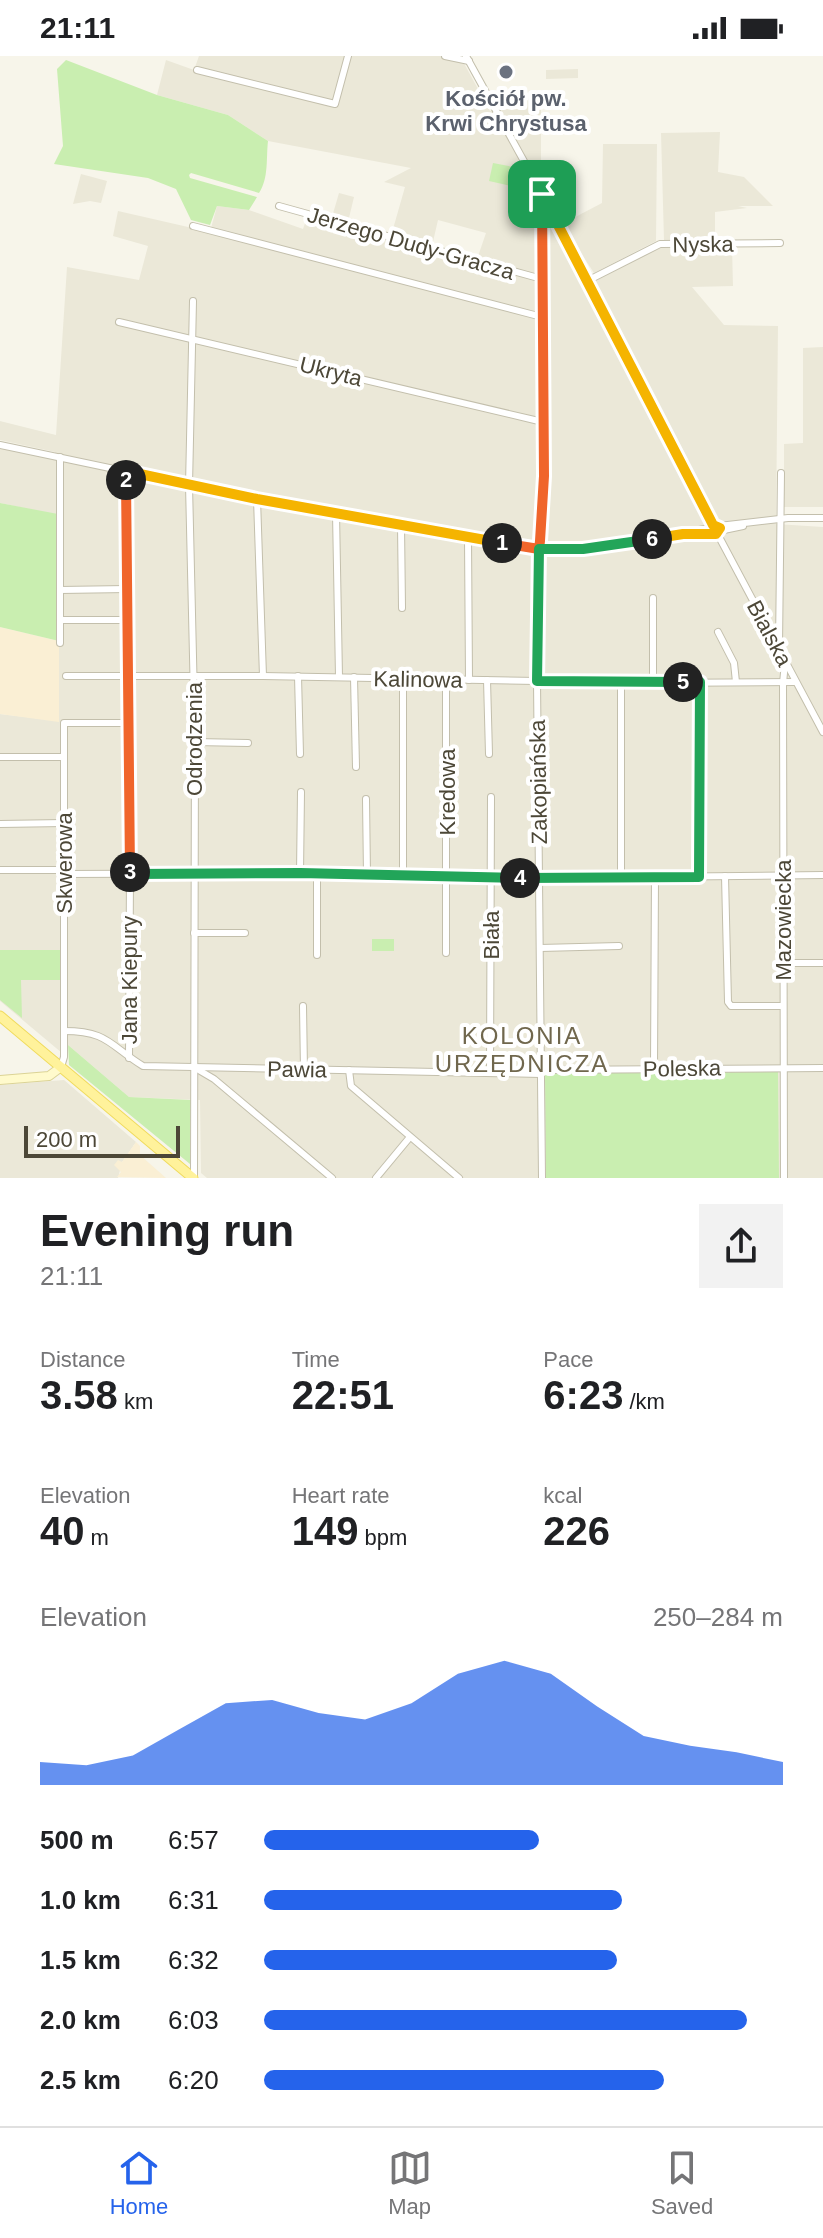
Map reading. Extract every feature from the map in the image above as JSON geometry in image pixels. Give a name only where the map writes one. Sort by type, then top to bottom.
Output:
[{"type":"main road","points":[[0,1016],[193,1178]]},
{"type":"street","points":[[197,70],[335,104],[348,56]]},
{"type":"street","points":[[445,56],[467,58]]},
{"type":"street","name":"Bialska","points":[[467,58],[542,194],[823,732]]},
{"type":"street","name":"Zakopiańska","points":[[542,194],[544,476],[539,549],[537,681],[542,1178]]},
{"type":"street","name":"Jerzego Dudy-Gracza","points":[[279,206],[542,279]]},
{"type":"street","points":[[193,226],[542,317]]},
{"type":"street","name":"Nyska","points":[[587,281],[660,244],[780,243]]},
{"type":"street","name":"Odrodzenia","points":[[193,301],[189,485],[195,742],[193,1178]]},
{"type":"street","name":"Ukryta","points":[[119,322],[543,422]]},
{"type":"street","points":[[0,445],[257,499],[539,549],[583,549],[779,519],[823,518]]},
{"type":"street","points":[[60,457],[60,643]]},
{"type":"street","name":"Jana Kiepury","points":[[126,471],[129,1058]]},
{"type":"street","points":[[779,650],[781,473]]},
{"type":"street","points":[[257,499],[263,676]]},
{"type":"street","points":[[336,513],[339,677]]},
{"type":"street","points":[[401,525],[402,608]]},
{"type":"street","points":[[468,538],[469,680]]},
{"type":"street","points":[[60,590],[127,589]]},
{"type":"street","points":[[653,598],[653,683]]},
{"type":"street","points":[[60,620],[127,620]]},
{"type":"street","points":[[718,632],[734,663],[736,682]]},
{"type":"street","name":"Mazowiecka","points":[[784,1178],[785,663]]},
{"type":"street","name":"Kalinowa","points":[[66,676],[795,682]]},
{"type":"street","points":[[298,676],[300,754]]},
{"type":"street","points":[[354,677],[356,767]]},
{"type":"street","points":[[403,678],[403,875]]},
{"type":"street","name":"Kredowa","points":[[446,679],[446,953]]},
{"type":"street","points":[[487,680],[489,754]]},
{"type":"street","points":[[621,681],[621,877]]},
{"type":"street","points":[[699,877],[700,682]]},
{"type":"street","name":"Skwerowa","points":[[61,1067],[64,1057],[64,723],[129,723]]},
{"type":"street","points":[[195,742],[248,743]]},
{"type":"street","points":[[0,757],[63,757]]},
{"type":"street","points":[[300,873],[301,792]]},
{"type":"street","name":"Biała","points":[[490,1073],[491,797]]},
{"type":"street","points":[[366,799],[367,875]]},
{"type":"street","points":[[0,824],[64,823]]},
{"type":"street","points":[[0,870],[540,878],[823,875]]},
{"type":"street","points":[[317,874],[317,955]]},
{"type":"street","points":[[725,876],[728,1002],[731,1006],[783,1006]]},
{"type":"street","points":[[654,1068],[655,877]]},
{"type":"street","points":[[194,933],[245,933]]},
{"type":"street","points":[[540,948],[619,946]]},
{"type":"street","points":[[783,963],[823,963]]},
{"type":"street","points":[[303,1006],[304,1070]]},
{"type":"street","name":"Pawia","points":[[64,1031],[88,1031],[101,1036],[143,1066],[541,1072]]},
{"type":"street","points":[[0,1080],[49,1076],[61,1067]]},
{"type":"street","points":[[193,1067],[214,1079],[332,1178]]},
{"type":"street","name":"Poleska","points":[[541,1072],[823,1068]]},
{"type":"street","points":[[349,1070],[351,1086],[459,1178]]},
{"type":"street","points":[[376,1178],[410,1137]]},
{"type":"shaded area","points":[[199,56],[460,56],[490,111],[541,92],[541,185],[523,155],[518,158],[564,246],[596,281],[664,240],[661,133],[720,132],[718,172],[744,177],[773,206],[738,206],[747,208],[715,212],[715,238],[732,247],[733,286],[692,287],[724,325],[778,326],[776,524],[823,527],[823,1178],[207,1178],[201,1173],[200,1100],[129,1097],[68,1045],[62,1053],[0,1001],[0,714],[59,721],[58,515],[0,503],[0,447],[55,458],[55,452],[0,440],[0,421],[56,435],[67,267],[139,280],[148,246],[113,236],[118,211],[210,232],[217,206],[249,210],[303,229],[307,218],[475,265],[486,233],[438,220],[432,246],[391,236],[405,187],[384,182],[411,168],[268,141],[228,115],[157,95],[166,60],[194,70]]},
{"type":"shaded area","points":[[578,69],[578,78],[546,79],[546,70]]},
{"type":"shaded area","points":[[603,144],[657,144],[656,241],[594,273],[562,224],[602,203]]},
{"type":"shaded area","points":[[81,174],[107,181],[101,203],[73,204]]},
{"type":"shaded area","points":[[339,193],[354,197],[348,222],[332,217]]},
{"type":"shaded area","points":[[823,347],[823,507],[784,507],[784,444],[803,443],[803,348]]},
{"type":"shaded area","points":[[0,627],[59,641],[59,722],[0,714]]},
{"type":"shaded area","points":[[64,1080],[136,1142],[122,1162],[118,1178],[0,1178],[0,1085]]},
{"type":"shaded area","points":[[136,1142],[140,1146],[140,1155],[166,1178],[117,1177],[121,1172],[114,1165],[118,1160],[122,1162]]},
{"type":"green space","points":[[66,60],[157,95],[228,115],[268,141],[266,174],[259,193],[191,173],[189,175],[190,178],[257,197],[249,210],[217,206],[210,225],[191,220],[176,189],[148,178],[54,164],[63,146],[57,69]]},
{"type":"green space","points":[[493,163],[524,169],[520,188],[489,181]]},
{"type":"green space","points":[[0,503],[58,514],[59,641],[0,627]]},
{"type":"green space","points":[[372,939],[394,939],[394,951],[372,951]]},
{"type":"green space","points":[[0,950],[61,950],[61,980],[21,980],[22,1018],[0,1000]]},
{"type":"green space","points":[[68,1045],[129,1097],[191,1100],[190,1164],[69,1065]]},
{"type":"green space","points":[[778,1072],[779,1178],[546,1178],[545,1073]]},
{"type":"place","name":"Kościół pw. Krwi Chrystusa","points":[[506,72]]},
{"type":"district","name":"KOLONIA URZĘDNICZA","points":[[522,1050]]},
{"type":"route","points":[[542,194],[544,476],[539,549],[257,499],[126,471],[130,874],[699,877],[700,682],[537,681],[539,549],[583,549],[683,534],[716,534],[720,530],[713,525],[542,194]]}]
